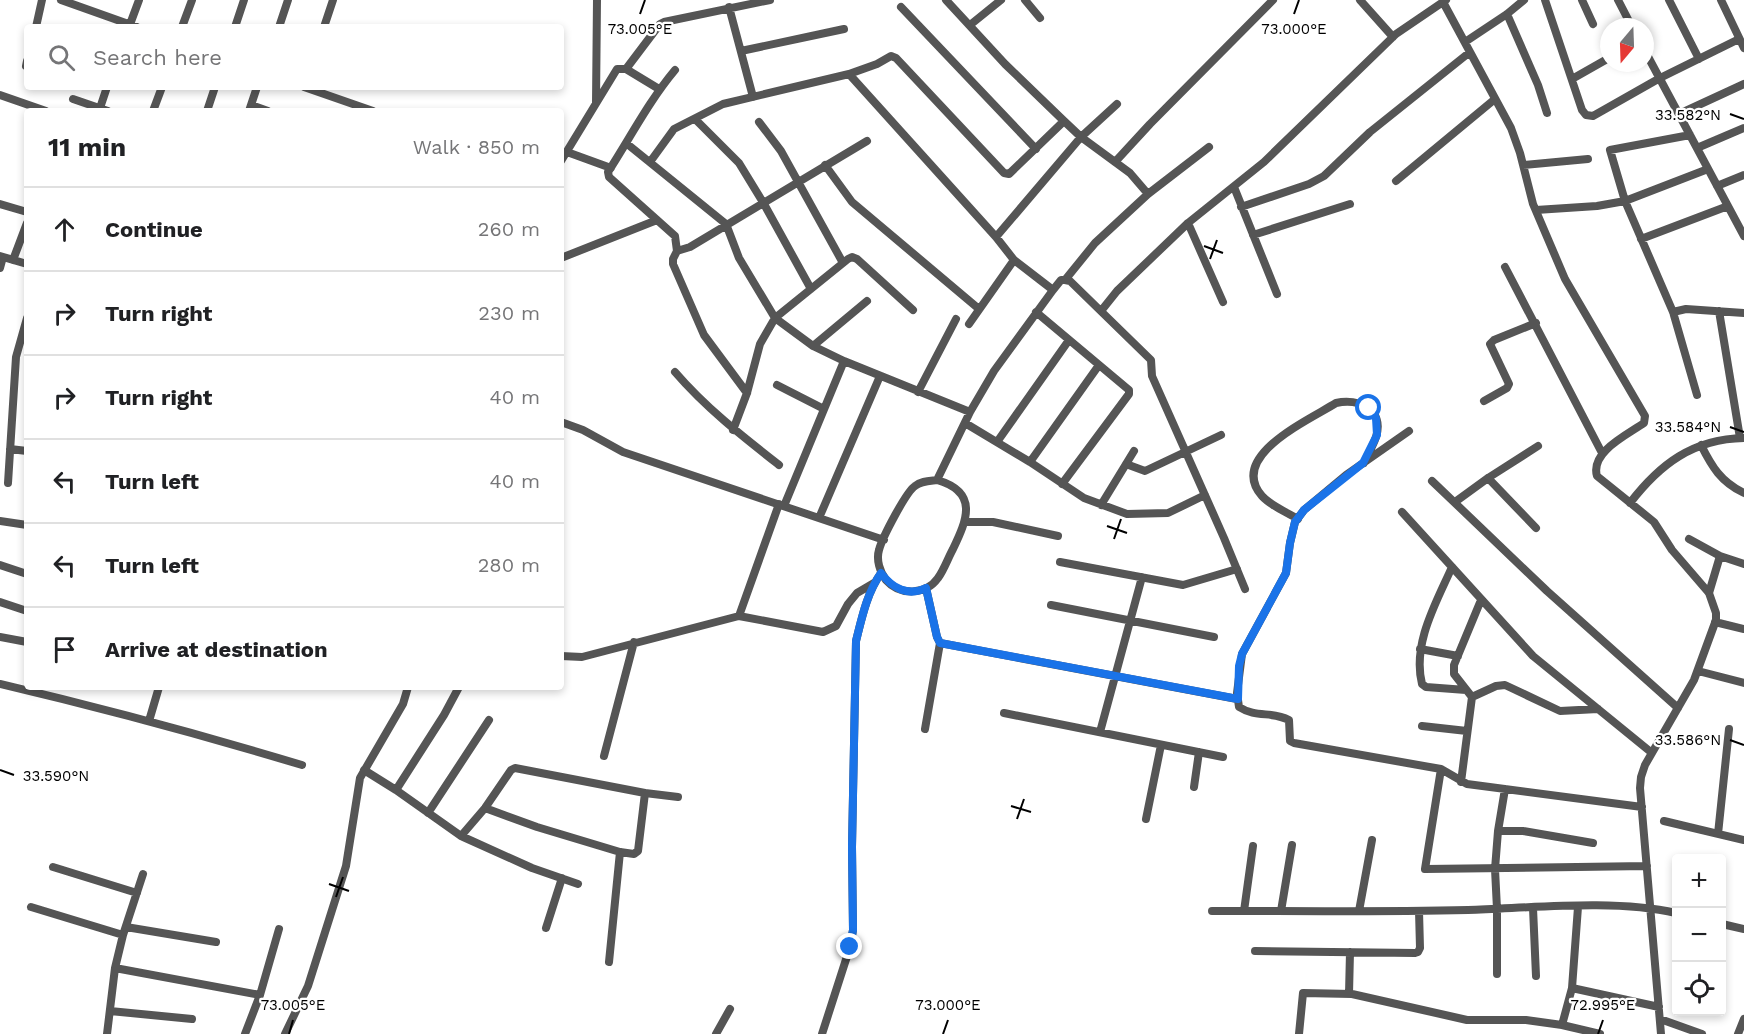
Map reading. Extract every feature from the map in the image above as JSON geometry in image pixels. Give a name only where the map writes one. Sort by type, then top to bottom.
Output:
[{"type":"street","points":[[37,24],[42,0]]},
{"type":"street","points":[[61,0],[127,24]]},
{"type":"street","points":[[133,24],[139,0]]},
{"type":"street","points":[[183,24],[192,0]]},
{"type":"street","points":[[236,24],[244,0]]},
{"type":"street","points":[[280,24],[288,0]]},
{"type":"street","points":[[325,24],[333,0]]},
{"type":"street","points":[[596,103],[597,0]]},
{"type":"street","points":[[626,69],[660,24],[664,22],[770,0]]},
{"type":"street","points":[[946,0],[1005,64],[1064,121],[1081,137],[1130,173],[1148,194]]},
{"type":"street","points":[[970,25],[1001,0]]},
{"type":"street","points":[[1025,0],[1040,18]]},
{"type":"street","points":[[1115,162],[1273,0]]},
{"type":"street","points":[[1360,0],[1393,37]]},
{"type":"street","points":[[1465,42],[1524,0]]},
{"type":"street","points":[[1545,0],[1582,110],[1586,115],[1593,116],[1660,78],[1739,39]]},
{"type":"street","points":[[1582,0],[1593,24]]},
{"type":"street","points":[[1618,0],[1627,18]]},
{"type":"street","points":[[1669,0],[1699,59]]},
{"type":"street","points":[[1721,0],[1744,48]]},
{"type":"street","points":[[1101,311],[1117,291],[1188,223],[1264,162],[1393,37],[1444,1],[1511,128],[1536,210],[1565,279],[1645,416],[1644,423],[1602,453],[1595,470],[1597,476],[1654,522],[1672,550],[1709,593],[1716,613],[1698,670],[1641,777],[1661,1034]]},
{"type":"street","points":[[729,7],[753,97]]},
{"type":"street","points":[[901,7],[1036,149]]},
{"type":"street","points":[[1507,14],[1538,85],[1546,113]]},
{"type":"street","points":[[741,51],[844,29]]},
{"type":"street","points":[[1242,207],[1309,184],[1324,176],[1370,132],[1470,52]]},
{"type":"street","points":[[650,162],[669,133],[723,104],[849,74],[878,64],[891,56],[896,58],[1004,173],[1009,174],[1064,121]]},
{"type":"street","points":[[1572,79],[1600,63]]},
{"type":"street","points":[[1654,67],[1728,207],[1741,223],[1744,236]]},
{"type":"street","points":[[564,156],[617,69],[626,69],[659,89]]},
{"type":"street","points":[[675,70],[659,89],[608,172],[612,181],[675,236],[677,251],[673,264],[704,335],[747,393]]},
{"type":"street","points":[[849,74],[1014,260],[1053,290]]},
{"type":"street","points":[[1679,114],[1744,84]]},
{"type":"street","points":[[104,108],[107,90]]},
{"type":"street","points":[[154,108],[161,90]]},
{"type":"street","points":[[208,108],[214,90]]},
{"type":"street","points":[[250,108],[256,90]]},
{"type":"street","points":[[313,90],[364,108]]},
{"type":"street","points":[[0,95],[37,108]]},
{"type":"street","points":[[73,99],[98,108]]},
{"type":"street","points":[[1396,181],[1495,99]]},
{"type":"street","points":[[996,237],[1081,137],[1117,104]]},
{"type":"street","points":[[695,118],[739,163],[765,204],[811,289]]},
{"type":"street","points":[[759,122],[782,151],[843,263]]},
{"type":"street","points":[[1697,148],[1744,128]]},
{"type":"street","points":[[1690,135],[1610,150],[1624,201],[1673,312],[1697,395]]},
{"type":"street","points":[[677,251],[690,247],[726,224],[765,204],[867,141]]},
{"type":"street","points":[[626,143],[726,224],[739,258],[775,318],[813,346],[844,361],[970,412]]},
{"type":"street","points":[[1065,280],[1095,243],[1148,194],[1209,147]]},
{"type":"street","points":[[567,152],[611,168]]},
{"type":"street","points":[[1523,165],[1588,159]]},
{"type":"street","points":[[825,165],[852,202],[979,309]]},
{"type":"street","points":[[1536,210],[1597,206],[1624,201],[1708,169]]},
{"type":"street","points":[[1717,186],[1744,175]]},
{"type":"street","points":[[1234,187],[1277,294]]},
{"type":"street","points":[[0,204],[24,211]]},
{"type":"street","points":[[1253,235],[1350,204]]},
{"type":"street","points":[[1641,239],[1728,207]]},
{"type":"street","points":[[564,257],[657,220]]},
{"type":"street","points":[[1188,223],[1223,302]]},
{"type":"street","points":[[13,260],[24,231]]},
{"type":"street","points":[[0,267],[2,257],[24,263]]},
{"type":"street","points":[[733,430],[747,393],[760,344],[775,318],[843,263],[852,257],[856,259],[913,309]]},
{"type":"street","points":[[969,324],[1014,260]]},
{"type":"street","points":[[1505,267],[1602,453]]},
{"type":"street","points":[[936,480],[970,412],[994,371],[1061,280],[1070,281],[1151,360],[1152,376],[1245,589]]},
{"type":"street","points":[[813,346],[867,302]]},
{"type":"street","points":[[1673,312],[1686,309],[1744,313]]},
{"type":"street","points":[[1630,503],[1655,473],[1680,455],[1701,445],[1742,438],[1719,311]]},
{"type":"street","points":[[1036,312],[1129,390],[1129,394],[1062,484]]},
{"type":"street","points":[[918,392],[956,319]]},
{"type":"street","points":[[1484,401],[1507,388],[1509,384],[1490,344],[1494,340],[1536,323]]},
{"type":"street","points":[[8,483],[16,357],[24,329]]},
{"type":"street","points":[[997,442],[1069,340]]},
{"type":"street","points":[[739,616],[781,505],[844,361]]},
{"type":"street","points":[[1030,462],[1099,365]]},
{"type":"street","points":[[675,372],[696,397],[733,430],[779,465]]},
{"type":"street","points":[[819,518],[880,376]]},
{"type":"street","points":[[777,385],[824,409]]},
{"type":"street","points":[[1298,519],[1269,502],[1255,485],[1252,473],[1257,459],[1271,444],[1336,403],[1360,402],[1369,408],[1376,418],[1377,435],[1363,463]]},
{"type":"street","points":[[564,423],[583,430],[623,452],[884,540]]},
{"type":"street","points":[[965,423],[1084,498],[1126,514],[1168,513],[1205,495]]},
{"type":"street","points":[[1409,431],[1363,463],[1304,510],[1298,519],[1290,543],[1286,573],[1242,654],[1239,666],[1239,707],[1254,714],[1281,716],[1289,720],[1290,741],[1294,743],[1441,769],[1461,782],[1642,807]]},
{"type":"street","points":[[1126,464],[1145,471],[1221,435]]},
{"type":"street","points":[[1701,445],[1713,468],[1722,479],[1744,493]]},
{"type":"street","points":[[1455,502],[1538,446]]},
{"type":"street","points":[[10,449],[24,451]]},
{"type":"street","points":[[1101,505],[1134,451]]},
{"type":"street","points":[[1488,478],[1536,528]]},
{"type":"street","points":[[936,480],[948,483],[964,499],[967,510],[966,522],[939,578],[920,591],[908,592],[897,589],[881,573],[878,562],[879,550],[906,494],[925,481],[936,480]]},
{"type":"street","points":[[1432,481],[1547,591],[1678,708]]},
{"type":"street","points":[[1402,512],[1533,656],[1652,753]]},
{"type":"street","points":[[0,521],[24,525]]},
{"type":"street","points":[[966,522],[993,522],[1058,536]]},
{"type":"street","points":[[1689,539],[1720,556],[1744,564]]},
{"type":"street","points":[[1709,593],[1720,556]]},
{"type":"street","points":[[1060,562],[1183,585],[1237,569]]},
{"type":"street","points":[[0,565],[24,573]]},
{"type":"street","points":[[1452,567],[1433,610],[1420,649],[1422,684],[1426,687],[1469,693],[1504,685],[1560,711],[1598,709]]},
{"type":"street","points":[[822,1034],[850,947],[853,930],[852,847],[856,641],[864,610],[874,583],[881,573]]},
{"type":"street","points":[[1100,732],[1142,578]]},
{"type":"street","points":[[564,656],[582,657],[739,616],[823,632],[836,626],[857,593],[874,583]]},
{"type":"street","points":[[925,729],[940,643],[926,588]]},
{"type":"street","points":[[1461,782],[1469,693],[1454,674],[1454,665],[1481,600]]},
{"type":"street","points":[[0,602],[24,610]]},
{"type":"street","points":[[1052,605],[1214,637]]},
{"type":"street","points":[[1715,622],[1744,629]]},
{"type":"street","points":[[0,637],[24,641]]},
{"type":"street","points":[[604,756],[634,642]]},
{"type":"street","points":[[940,643],[1238,699]]},
{"type":"street","points":[[1420,649],[1458,656]]},
{"type":"street","points":[[1698,670],[1744,682]]},
{"type":"street","points":[[0,684],[24,690]]},
{"type":"street","points":[[24,690],[149,721],[302,765]]},
{"type":"street","points":[[149,721],[158,690]]},
{"type":"street","points":[[285,1034],[308,986],[345,866],[360,778],[403,704],[407,690]]},
{"type":"street","points":[[396,790],[457,690]]},
{"type":"street","points":[[1004,713],[1223,757]]},
{"type":"street","points":[[428,813],[489,720]]},
{"type":"street","points":[[1422,726],[1467,731]]},
{"type":"street","points":[[1718,834],[1729,729]]},
{"type":"street","points":[[1146,819],[1161,745]]},
{"type":"street","points":[[1194,787],[1199,752]]},
{"type":"street","points":[[461,836],[514,768],[645,793],[678,797]]},
{"type":"street","points":[[1441,769],[1425,869],[1647,866]]},
{"type":"street","points":[[364,770],[461,836],[532,868],[578,884]]},
{"type":"street","points":[[1497,974],[1495,868],[1505,789]]},
{"type":"street","points":[[485,808],[537,827],[620,852],[634,854],[638,851],[645,793]]},
{"type":"street","points":[[1664,821],[1744,840]]},
{"type":"street","points":[[1498,831],[1523,831],[1593,843]]},
{"type":"street","points":[[1359,911],[1372,840]]},
{"type":"street","points":[[1244,911],[1253,846]]},
{"type":"street","points":[[1281,911],[1292,846]]},
{"type":"street","points":[[609,962],[620,852]]},
{"type":"street","points":[[53,867],[137,893]]},
{"type":"street","points":[[107,1034],[116,968],[124,931],[143,874]]},
{"type":"street","points":[[546,928],[562,878]]},
{"type":"street","points":[[31,907],[124,931],[216,942]]},
{"type":"street","points":[[1562,1025],[1572,988],[1578,907]]},
{"type":"street","points":[[1212,911],[1419,911],[1651,907],[1672,912]]},
{"type":"street","points":[[1533,908],[1536,976]]},
{"type":"street","points":[[1255,951],[1418,952],[1420,948],[1419,911]]},
{"type":"street","points":[[1726,925],[1744,929]]},
{"type":"street","points":[[245,1034],[260,995],[279,929]]},
{"type":"street","points":[[1349,994],[1350,952]]},
{"type":"street","points":[[116,968],[260,995]]},
{"type":"street","points":[[1572,988],[1659,1007]]},
{"type":"street","points":[[1299,1034],[1303,993],[1349,994],[1467,1020],[1526,1020],[1600,1034]]},
{"type":"street","points":[[716,1034],[730,1009]]},
{"type":"street","points":[[110,1011],[192,1019]]},
{"type":"street","points":[[1660,1018],[1702,1034]]},
{"type":"street","points":[[1738,1034],[1744,1019]]},
{"type":"route","points":[[850,947],[853,930],[852,847],[856,641],[864,610],[874,583],[881,573],[897,589],[908,592],[926,588],[940,643],[1238,699],[1239,666],[1242,654],[1286,573],[1295,522],[1304,510],[1363,463],[1377,435],[1376,418],[1369,408]]}]
